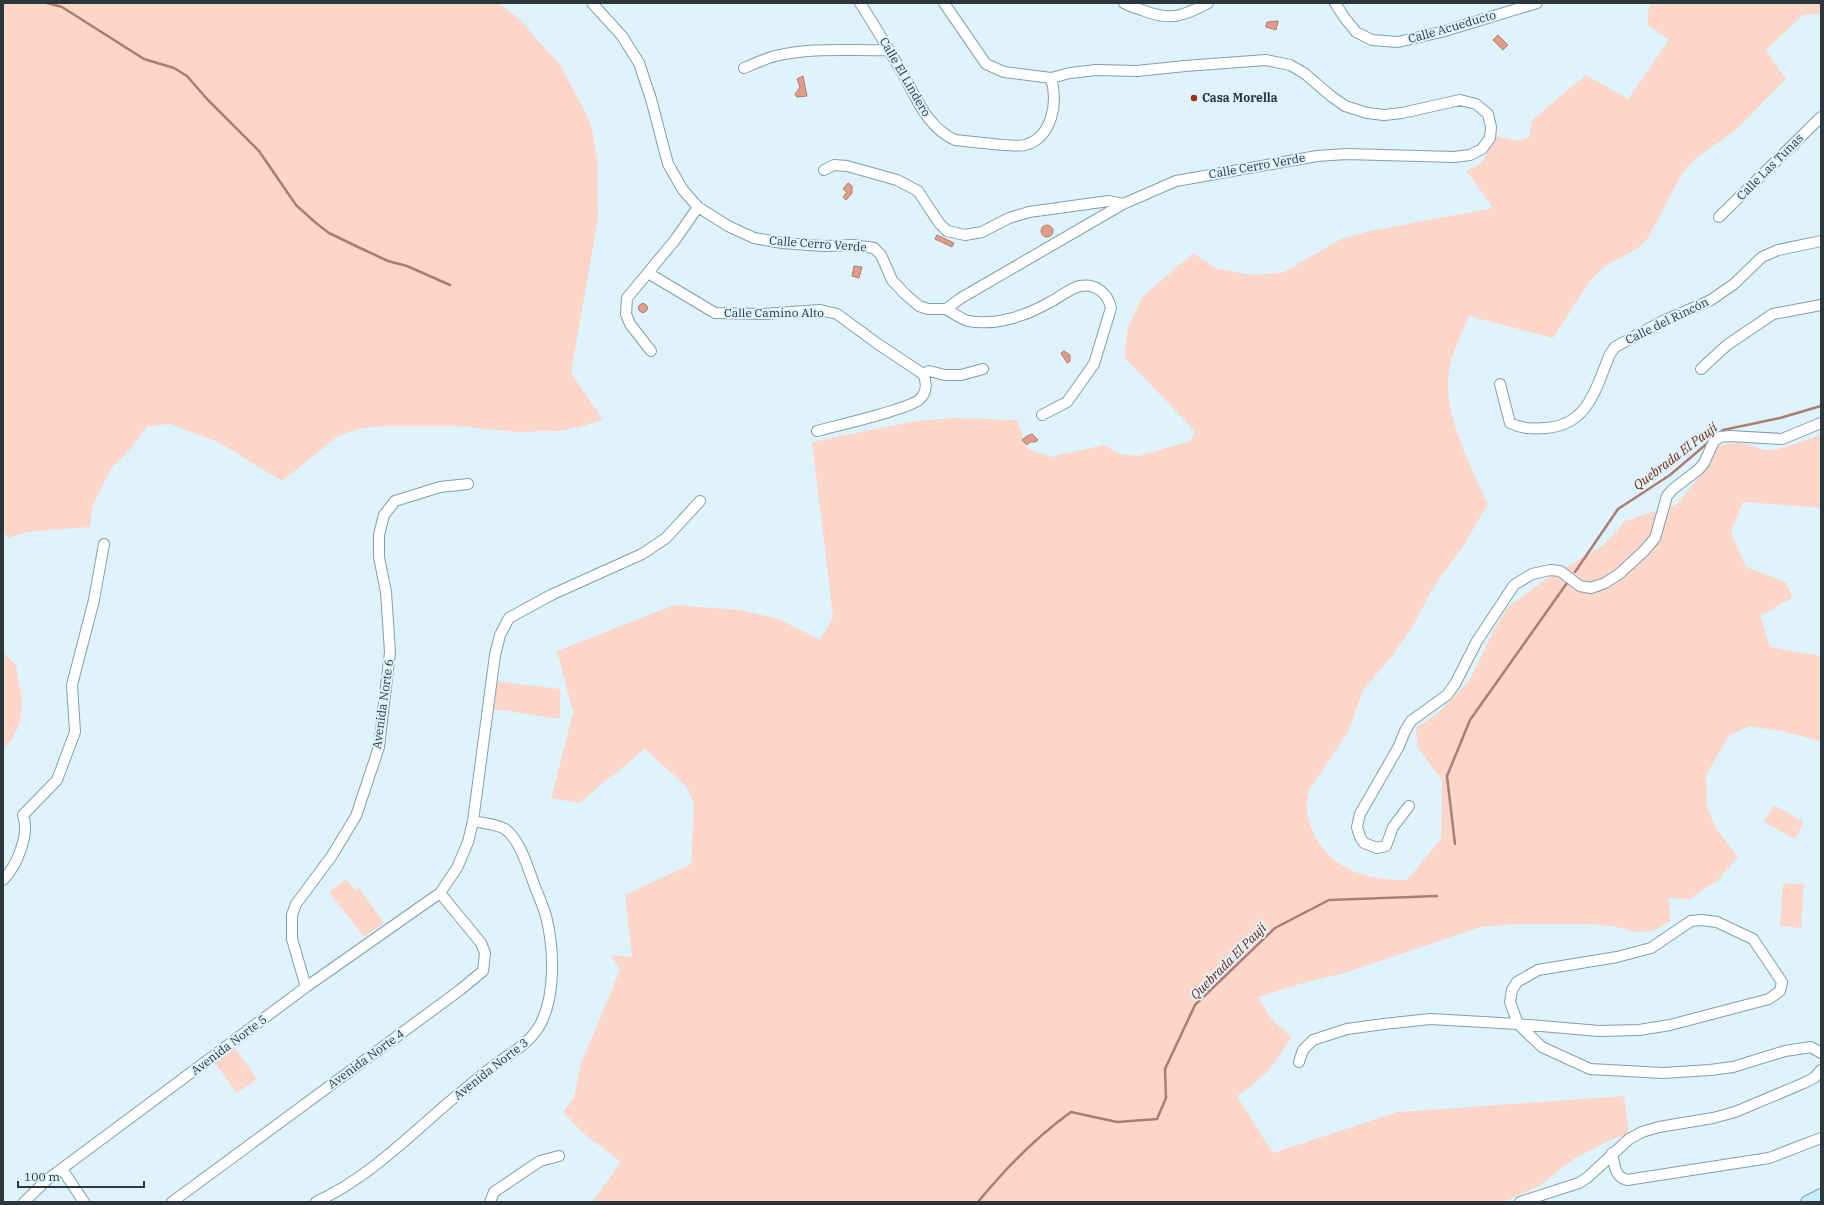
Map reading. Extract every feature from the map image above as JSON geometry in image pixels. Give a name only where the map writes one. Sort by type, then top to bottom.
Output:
[{"type":"main road","points":[[1807,1202],[1821,1195]]},
{"type":"street","name":"Calle Cerro Verde","points":[[592,3],[622,36],[639,63],[651,99],[668,164],[683,190],[698,207],[728,226],[754,238],[823,246],[852,245],[874,248],[881,255],[892,280],[919,306],[928,309],[946,309],[961,298],[1123,204],[1176,180],[1317,156],[1346,154],[1454,157],[1470,155],[1482,149],[1490,138],[1491,127],[1488,114],[1476,104],[1460,100],[1402,113],[1384,115],[1367,113],[1345,106],[1304,73],[1290,66],[1266,60],[1192,65],[1137,72],[1096,70],[1070,73],[1051,78],[1004,72],[986,64],[944,3]]},
{"type":"street","name":"Calle El Lindero","points":[[860,3],[924,113],[947,136],[955,140],[1024,146],[1038,139],[1046,129],[1052,116],[1055,100],[1051,78]]},
{"type":"street","points":[[1124,3],[1153,15],[1169,18],[1184,14],[1208,3]]},
{"type":"street","name":"Calle Acueducto","points":[[1335,3],[1356,32],[1372,40],[1398,42],[1445,32],[1537,3]]},
{"type":"street","points":[[744,68],[774,56],[792,52],[888,50]]},
{"type":"street","name":"Calle Las Tunas","points":[[1719,217],[1821,117]]},
{"type":"street","points":[[824,170],[834,164],[847,166],[897,180],[918,191],[939,223],[947,230],[955,234],[965,235],[982,232],[1009,218],[1029,212],[1109,201],[1123,204]]},
{"type":"street","points":[[650,352],[630,324],[626,314],[627,298],[650,271],[698,207]]},
{"type":"street","name":"Calle del Rincón","points":[[1500,384],[1510,423],[1520,428],[1557,428],[1576,419],[1589,405],[1610,354],[1616,347],[1633,336],[1663,321],[1712,300],[1734,284],[1762,257],[1778,250],[1821,242]]},
{"type":"street","name":"Calle Camino Alto","points":[[650,271],[653,276],[715,313],[763,314],[820,310],[837,314],[923,374]]},
{"type":"street","points":[[946,309],[967,321],[991,322],[1015,317],[1035,310],[1079,286],[1097,288],[1105,293],[1110,301],[1111,308],[1094,364],[1067,402],[1042,416]]},
{"type":"street","points":[[1701,369],[1727,345],[1773,314],[1821,305]]},
{"type":"street","points":[[817,431],[890,411],[920,400],[926,390],[926,379],[923,374],[929,371],[945,375],[961,375],[984,369]]},
{"type":"street","points":[[1409,806],[1393,827],[1386,846],[1377,848],[1364,843],[1360,837],[1357,827],[1360,814],[1399,746],[1404,731],[1411,721],[1448,695],[1456,684],[1477,641],[1514,585],[1532,574],[1550,570],[1560,571],[1580,586],[1591,588],[1605,583],[1619,574],[1639,556],[1655,538],[1667,496],[1673,489],[1698,470],[1704,463],[1714,441],[1720,437],[1730,436],[1782,439],[1821,423]]},
{"type":"street","name":"Avenida Norte 6","points":[[306,987],[292,939],[292,915],[296,904],[331,857],[356,816],[379,747],[390,652],[386,592],[379,558],[379,535],[384,515],[395,501],[440,487],[468,484]]},
{"type":"street","points":[[440,893],[457,868],[468,842],[473,821],[495,655],[500,636],[509,618],[551,595],[642,554],[666,538],[700,501]]},
{"type":"street","points":[[3,880],[13,867],[23,840],[25,821],[22,815],[57,780],[75,732],[72,685],[94,600],[104,544]]},
{"type":"street","name":"Avenida Norte 3","points":[[316,1202],[338,1192],[402,1143],[455,1097],[501,1061],[519,1050],[540,1025],[549,994],[551,975],[552,949],[546,915],[527,865],[512,836],[505,830],[494,825],[473,821]]},
{"type":"street","name":"Avenida Norte 5","points":[[24,1202],[48,1179],[306,987],[440,893]]},
{"type":"street","name":"Avenida Norte 4","points":[[172,1202],[460,990],[483,971],[485,953],[481,943],[440,893]]},
{"type":"street","points":[[1299,1062],[1303,1050],[1313,1040],[1347,1029],[1430,1019],[1518,1024],[1599,1031],[1639,1030],[1670,1025],[1769,999],[1780,992],[1782,982],[1753,939],[1717,922],[1702,920],[1691,921],[1651,948],[1617,958],[1538,970],[1517,982],[1512,990],[1510,1002],[1518,1024],[1542,1047],[1590,1069],[1664,1073],[1710,1070],[1733,1067],[1785,1051],[1811,1048],[1821,1053]]},
{"type":"street","points":[[1520,1202],[1579,1182],[1588,1177],[1628,1139],[1642,1132],[1658,1127],[1713,1118],[1735,1112],[1804,1083],[1814,1078],[1821,1070]]},
{"type":"street","points":[[1612,1153],[1616,1173],[1620,1178],[1627,1180],[1769,1158],[1821,1138]]},
{"type":"street","points":[[490,1202],[494,1192],[540,1161],[559,1156]]},
{"type":"street","points":[[62,1169],[84,1202]]},
{"type":"shaded area","points":[[3,3],[499,3],[520,20],[561,66],[588,117],[592,129],[597,157],[598,219],[571,373],[603,420],[559,431],[515,432],[457,426],[386,426],[358,429],[338,436],[282,481],[218,442],[170,424],[147,426],[130,450],[112,467],[93,505],[90,527],[27,532],[8,538],[3,531]]},
{"type":"shaded area","points":[[1651,3],[1821,3],[1821,14],[1803,15],[1766,50],[1786,79],[1737,129],[1695,159],[1683,172],[1648,238],[1638,248],[1604,267],[1590,281],[1553,338],[1469,316],[1456,347],[1451,364],[1448,380],[1448,395],[1451,411],[1461,444],[1488,504],[1465,543],[1433,588],[1413,626],[1392,656],[1363,690],[1348,732],[1309,790],[1307,802],[1308,818],[1314,834],[1322,847],[1341,865],[1353,871],[1379,878],[1407,880],[1441,839],[1442,780],[1417,747],[1416,728],[1437,714],[1469,681],[1493,632],[1508,607],[1546,579],[1604,545],[1625,521],[1677,504],[1708,466],[1717,446],[1737,442],[1765,450],[1776,450],[1821,435],[1821,508],[1743,502],[1731,533],[1746,567],[1787,583],[1792,598],[1760,616],[1770,647],[1821,656],[1821,741],[1785,732],[1749,726],[1729,736],[1706,775],[1707,807],[1716,828],[1738,857],[1718,880],[1690,899],[1669,898],[1670,921],[1653,931],[1636,932],[1612,926],[1589,924],[1516,924],[1481,927],[1341,974],[1310,981],[1258,997],[1271,1019],[1291,1037],[1268,1071],[1237,1096],[1273,1153],[1397,1112],[1624,1096],[1629,1134],[1610,1140],[1574,1159],[1539,1186],[1504,1202],[592,1202],[621,1162],[583,1133],[563,1112],[574,1098],[580,1066],[620,970],[611,955],[632,957],[625,895],[691,864],[694,804],[687,787],[645,749],[579,803],[551,798],[573,713],[557,651],[674,605],[740,610],[779,619],[820,640],[833,617],[812,442],[914,421],[953,418],[1017,420],[1027,448],[1050,457],[1104,445],[1120,454],[1139,456],[1190,441],[1194,435],[1194,430],[1124,357],[1128,327],[1143,296],[1193,253],[1216,268],[1252,275],[1284,272],[1341,239],[1370,231],[1493,208],[1466,170],[1473,168],[1482,161],[1487,153],[1493,135],[1518,141],[1529,138],[1532,120],[1586,75],[1628,99],[1669,40],[1648,25],[1648,12]]},
{"type":"shaded area","points":[[1278,21],[1276,30],[1266,27],[1267,22]]},
{"type":"shaded area","points":[[1498,35],[1508,45],[1503,50],[1493,40]]},
{"type":"shaded area","points":[[803,76],[807,96],[797,97],[795,94],[800,87],[797,79]]},
{"type":"shaded area","points":[[848,183],[852,186],[852,193],[846,200],[843,197],[847,192],[843,189]]},
{"type":"shaded area","points":[[1045,225],[1049,225],[1053,231],[1049,237],[1045,237],[1041,233],[1041,229]]},
{"type":"shaded area","points":[[937,235],[954,243],[952,247],[935,239]]},
{"type":"shaded area","points":[[854,266],[862,267],[859,278],[852,276]]},
{"type":"shaded area","points":[[643,303],[648,308],[643,313],[638,308]]},
{"type":"shaded area","points":[[1064,351],[1070,355],[1070,361],[1067,363],[1061,353]]},
{"type":"shaded area","points":[[1032,434],[1038,440],[1035,442],[1030,442],[1027,445],[1022,440]]},
{"type":"shaded area","points":[[3,652],[16,665],[22,700],[20,723],[13,738],[3,751]]},
{"type":"shaded area","points":[[495,681],[560,689],[560,719],[492,709]]},
{"type":"shaded area","points":[[1774,805],[1804,822],[1795,839],[1764,822]]},
{"type":"shaded area","points":[[346,879],[355,891],[359,888],[384,923],[364,937],[329,892]]},
{"type":"shaded area","points":[[1783,883],[1804,884],[1801,928],[1780,926]]},
{"type":"shaded area","points":[[235,1048],[257,1079],[237,1093],[215,1063]]},
{"type":"waterway","points":[[47,3],[62,7],[144,59],[174,68],[187,76],[207,99],[259,151],[296,205],[329,233],[388,261],[407,266],[450,285]]},
{"type":"waterway","name":"Quebrada El Paují","points":[[1719,434],[1723,430],[1780,418],[1821,406]]},
{"type":"waterway","name":"Quebrada El Paují","points":[[1575,572],[1618,509],[1670,475],[1710,441]]},
{"type":"waterway","name":"Quebrada El Paují","points":[[1455,844],[1447,776],[1470,720],[1567,583]]},
{"type":"waterway","name":"Quebrada El Paují","points":[[978,1202],[1022,1154],[1071,1112],[1117,1122],[1157,1119],[1166,1098],[1165,1069],[1195,1005],[1275,928],[1329,900],[1437,896]]},
{"type":"place","name":"Casa Morella","points":[[1194,98]]}]
